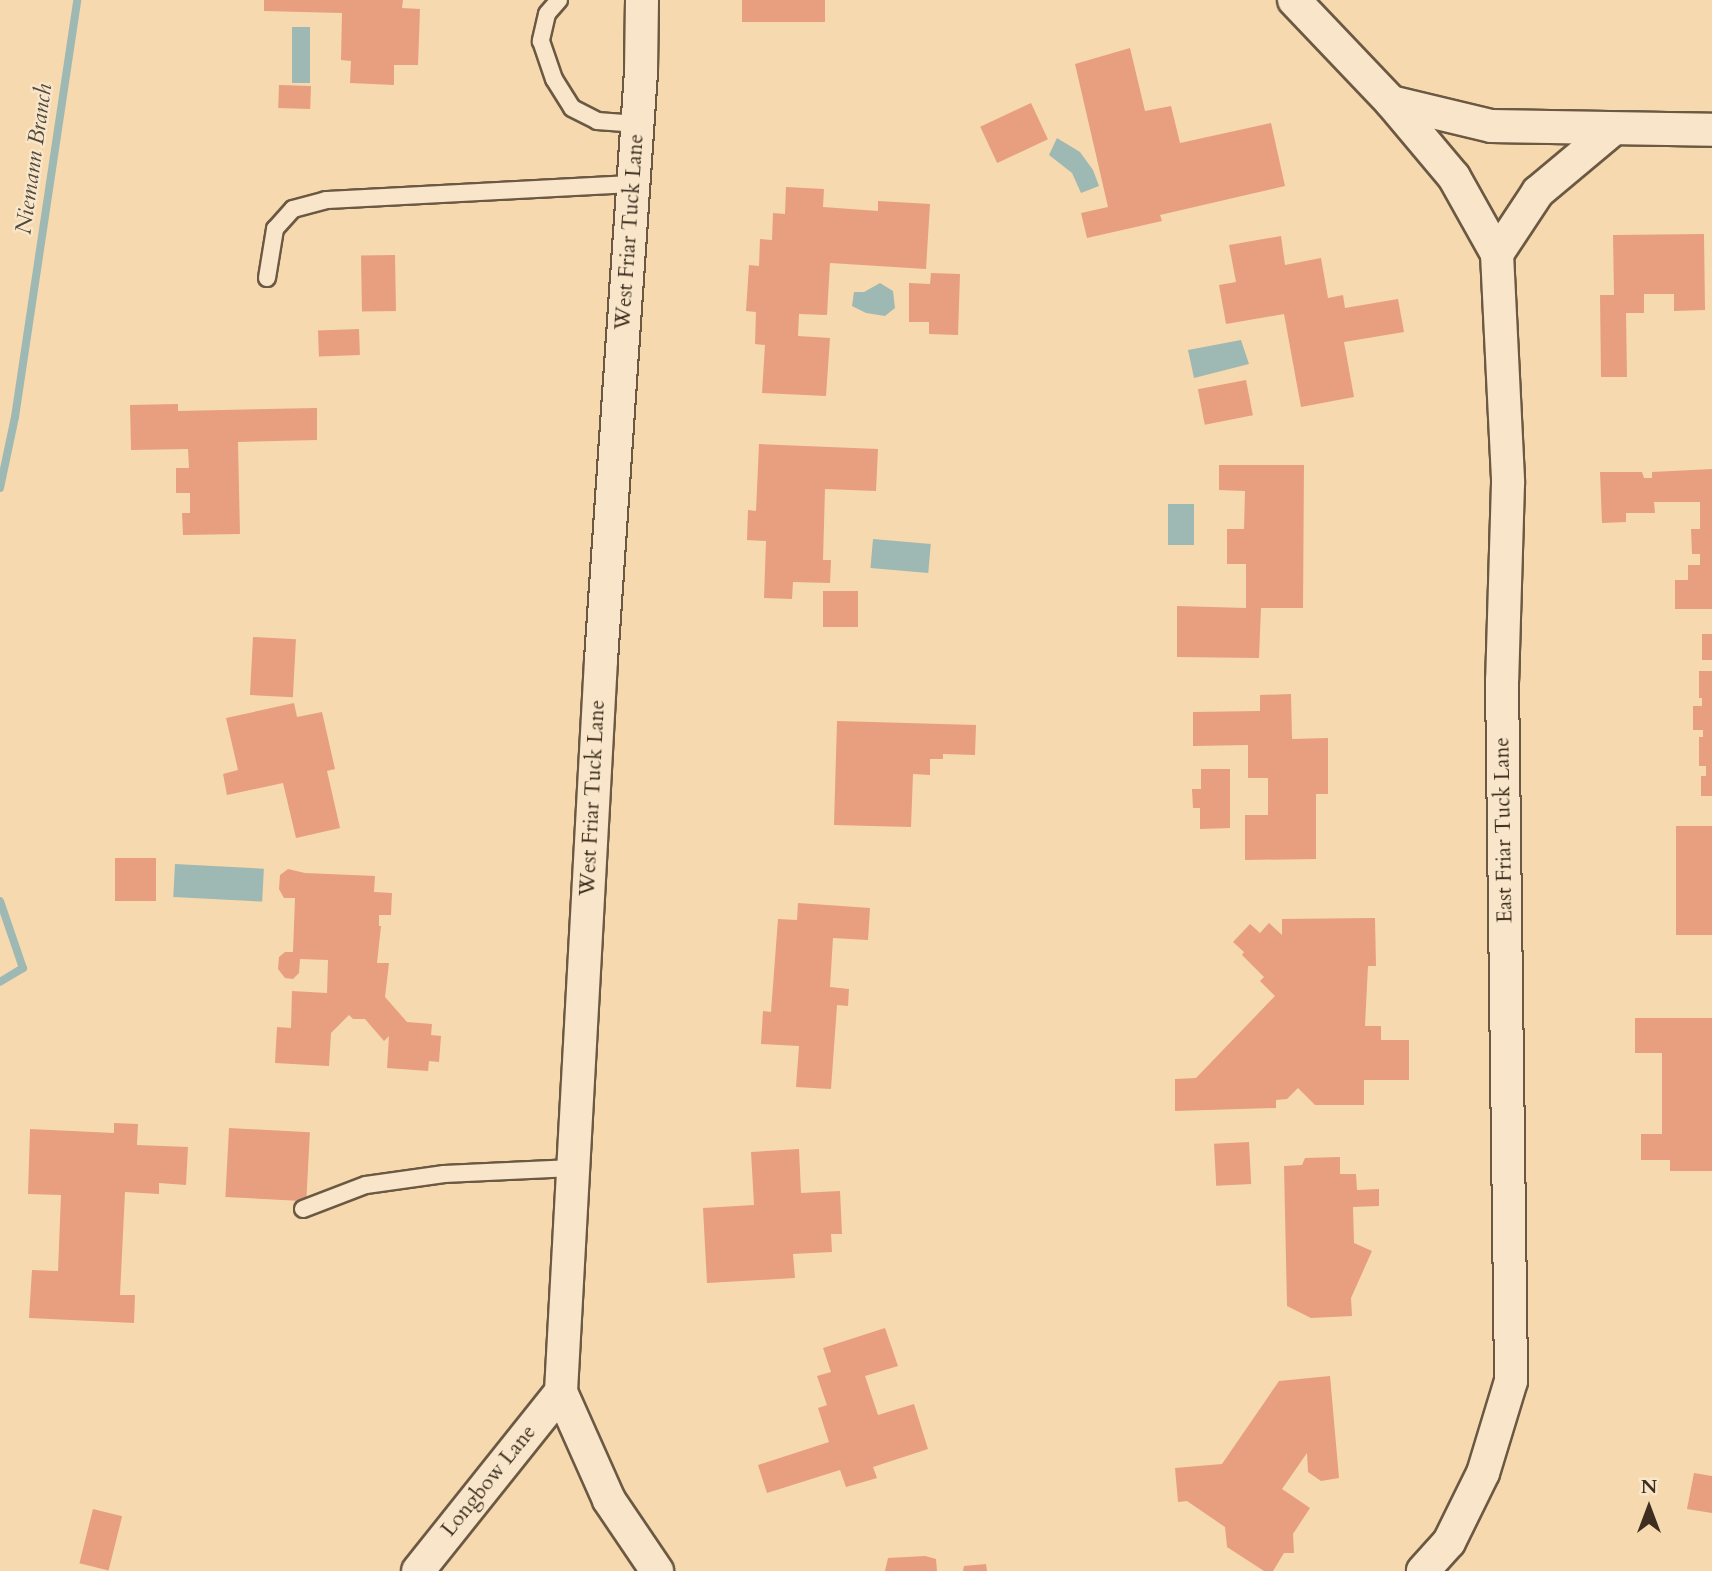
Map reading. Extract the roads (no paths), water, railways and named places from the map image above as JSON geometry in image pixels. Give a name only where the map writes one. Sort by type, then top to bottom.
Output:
[{"type":"street","name":"West Friar Tuck Lane","points":[[642,0],[638,124],[602,636],[561,1392],[608,1500],[657,1571]]},
{"type":"street","name":"East Friar Tuck Lane","points":[[1294,0],[1391,102],[1454,177],[1497,254],[1508,483],[1502,680],[1511,1381],[1483,1473],[1448,1542],[1423,1571]]},
{"type":"street","points":[[1391,102],[1491,126],[1611,131],[1712,130]]},
{"type":"street","points":[[1497,254],[1538,191],[1611,131]]},
{"type":"street","name":"Longbow Lane","points":[[418,1571],[561,1392]]},
{"type":"lane","points":[[559,0],[547,14],[541,41],[554,79],[572,108],[597,121],[638,124]]},
{"type":"lane","points":[[268,278],[275,229],[293,209],[326,200],[634,184]]},
{"type":"lane","points":[[303,1209],[366,1185],[444,1174],[573,1168]]},
{"type":"water","points":[[292,27],[310,27],[310,83],[292,83]]},
{"type":"water","points":[[1057,138],[1080,152],[1093,170],[1099,186],[1081,193],[1072,173],[1049,155]]},
{"type":"water","points":[[880,283],[893,291],[895,308],[885,316],[866,313],[852,306],[854,292],[864,292]]},
{"type":"water","points":[[1241,340],[1249,364],[1194,378],[1188,350]]},
{"type":"water","points":[[1168,504],[1194,504],[1194,545],[1168,545]]},
{"type":"water","points":[[873,539],[931,544],[928,573],[870,568]]},
{"type":"water","points":[[175,864],[264,869],[262,902],[173,897]]},
{"type":"waterway","name":"Niemann Branch","points":[[0,488],[15,417],[77,0]]},
{"type":"waterway","name":"Niemann Branch","points":[[0,901],[23,968],[0,982]]}]
